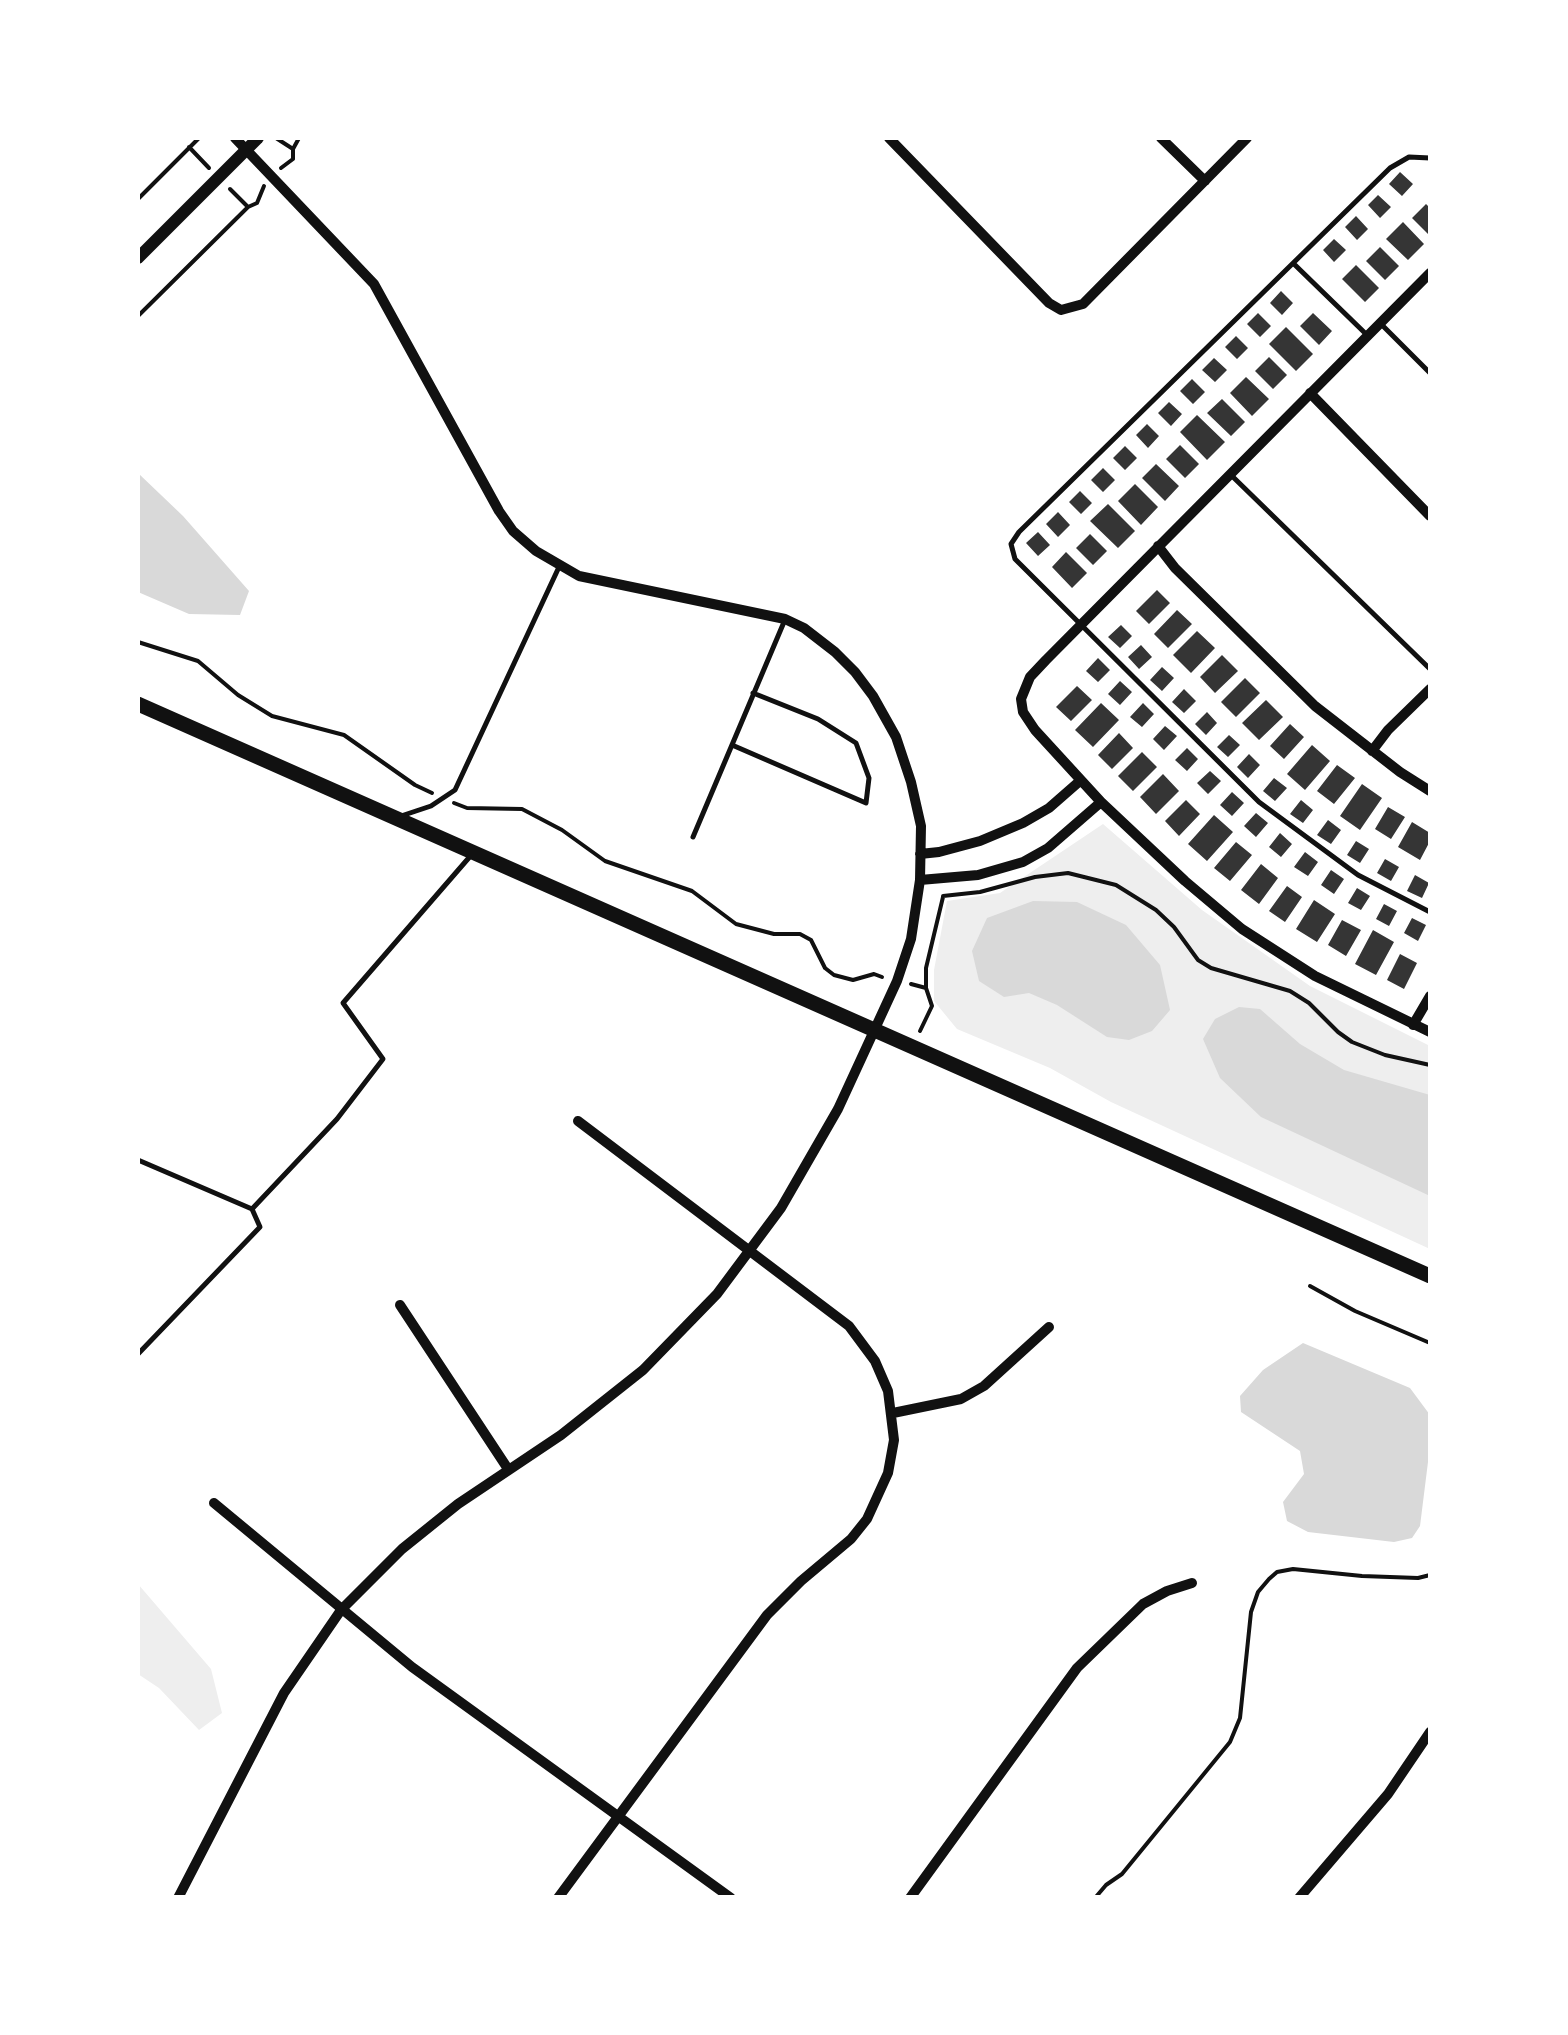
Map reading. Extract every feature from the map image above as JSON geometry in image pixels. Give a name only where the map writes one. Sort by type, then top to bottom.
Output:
[{"type":"highway","points":[[138,704],[1430,1276]]},
{"type":"street","points":[[178,1898],[284,1694],[341,1610],[402,1550],[458,1504],[561,1435],[642,1370],[704,1308],[782,1208],[821,1142],[897,982],[911,939],[920,880],[921,826],[896,737],[873,696],[835,652],[785,619],[579,576],[559,566],[513,531],[374,284],[235,138]]},
{"type":"street","points":[[138,258],[258,138]]},
{"type":"street","points":[[889,138],[1048,303],[1061,310],[1084,304],[1248,138]]},
{"type":"street","points":[[1161,138],[1204,181]]},
{"type":"street","points":[[1430,272],[1080,624],[1030,677],[1021,699],[1023,712],[1034,730],[1101,802],[1185,882],[1242,929],[1315,976],[1430,1032]]},
{"type":"street","points":[[1310,393],[1430,516]]},
{"type":"street","points":[[1158,546],[1175,568],[1316,706],[1430,792]]},
{"type":"street","points":[[1372,752],[1388,730],[1430,689]]},
{"type":"street","points":[[920,854],[940,852],[1024,823],[1049,808],[1080,780]]},
{"type":"street","points":[[920,880],[978,876],[1023,862],[1048,848],[1101,802]]},
{"type":"street","points":[[1413,1025],[1430,996]]},
{"type":"street","points":[[558,1898],[768,1614],[850,1540],[866,1519],[888,1473],[894,1440],[892,1413],[876,1361],[849,1326],[578,1121]]},
{"type":"street","points":[[400,1305],[508,1469]]},
{"type":"street","points":[[892,1413],[936,1406],[972,1393],[1049,1328]]},
{"type":"street","points":[[214,1504],[412,1667],[731,1898]]},
{"type":"street","points":[[910,1898],[1077,1668],[1143,1604],[1192,1583]]},
{"type":"street","points":[[1299,1898],[1400,1779],[1430,1732]]},
{"type":"lane","points":[[1430,158],[1409,157],[1390,168],[1018,532],[1011,544],[1015,559],[1259,802],[1358,875],[1430,912]]},
{"type":"lane","points":[[1294,264],[1367,336]]},
{"type":"lane","points":[[1380,323],[1430,373]]},
{"type":"lane","points":[[1230,473],[1430,669]]},
{"type":"lane","points":[[398,817],[445,799],[463,776],[559,566]]},
{"type":"lane","points":[[693,837],[785,619]]},
{"type":"lane","points":[[732,744],[866,803],[869,778],[856,743],[818,719],[754,693]]},
{"type":"lane","points":[[252,1208],[337,1120],[383,1059],[343,1003],[474,851]]},
{"type":"lane","points":[[138,1160],[252,1208],[260,1227],[138,1354]]},
{"type":"path","points":[[138,199],[199,138]]},
{"type":"path","points":[[276,138],[293,148]]},
{"type":"path","points":[[294,158],[293,148],[299,138]]},
{"type":"path","points":[[138,316],[257,202]]},
{"type":"path","points":[[138,642],[187,655],[272,716],[344,735],[414,785],[445,799],[467,808],[522,809],[562,830],[606,861],[692,891],[736,924],[774,934],[800,934],[811,940],[825,968],[834,975],[853,980],[874,974],[926,988]]},
{"type":"path","points":[[915,1047],[932,1006],[926,988],[926,968],[943,896],[1068,873],[1116,885],[1156,910],[1198,960],[1210,968],[1290,991],[1352,1042],[1385,1055],[1430,1065]]},
{"type":"path","points":[[1310,1286],[1355,1311],[1430,1343]]},
{"type":"path","points":[[1096,1898],[1122,1874],[1230,1742],[1240,1718],[1251,1612],[1258,1592],[1269,1579],[1277,1572],[1294,1568],[1380,1577],[1430,1575]]},
{"type":"shaded area","points":[[138,473],[183,516],[249,591],[240,615],[189,614],[138,592]]},
{"type":"shaded area","points":[[1103,824],[1202,910],[1310,986],[1430,1046],[1430,1249],[1111,1102],[1050,1068],[957,1029],[934,1001],[934,970],[947,901],[1000,893]]},
{"type":"shaded area","points":[[1033,901],[1077,902],[1126,925],[1160,965],[1170,1010],[1152,1031],[1129,1040],[1107,1037],[1057,1005],[1029,993],[1004,997],[979,981],[972,951],[987,918]]},
{"type":"shaded area","points":[[1239,1007],[1260,1009],[1300,1044],[1344,1070],[1430,1095],[1430,1196],[1261,1117],[1220,1078],[1203,1039],[1215,1019]]},
{"type":"shaded area","points":[[1303,1343],[1410,1388],[1430,1415],[1420,1526],[1412,1538],[1394,1542],[1308,1532],[1287,1521],[1283,1502],[1304,1474],[1300,1451],[1241,1412],[1240,1396],[1263,1370]]},
{"type":"shaded area","points":[[138,1584],[211,1669],[222,1713],[199,1730],[159,1688],[138,1674]]},
{"type":"building","points":[[1400,172],[1413,184],[1402,196],[1389,184]]},
{"type":"building","points":[[1378,195],[1391,207],[1380,218],[1368,205]]},
{"type":"building","points":[[1426,204],[1430,208],[1430,236],[1412,218]]},
{"type":"building","points":[[1356,216],[1368,229],[1357,240],[1345,227]]},
{"type":"building","points":[[1403,222],[1424,244],[1408,260],[1386,239]]},
{"type":"building","points":[[1334,239],[1346,250],[1334,262],[1323,250]]},
{"type":"building","points":[[1380,247],[1399,266],[1385,280],[1366,261]]},
{"type":"building","points":[[1356,265],[1379,288],[1365,302],[1342,279]]},
{"type":"building","points":[[1281,291],[1293,303],[1282,315],[1270,303]]},
{"type":"building","points":[[1258,313],[1271,326],[1260,337],[1247,324]]},
{"type":"building","points":[[1313,313],[1332,331],[1319,345],[1300,326]]},
{"type":"building","points":[[1286,327],[1313,354],[1296,371],[1269,344]]},
{"type":"building","points":[[1236,336],[1248,348],[1237,359],[1225,347]]},
{"type":"building","points":[[1269,357],[1287,375],[1273,389],[1255,371]]},
{"type":"building","points":[[1214,358],[1227,370],[1215,382],[1202,370]]},
{"type":"building","points":[[1246,377],[1269,399],[1252,416],[1230,393]]},
{"type":"building","points":[[1192,379],[1205,392],[1193,404],[1180,391]]},
{"type":"building","points":[[1222,399],[1245,422],[1231,436],[1207,413]]},
{"type":"building","points":[[1169,402],[1182,414],[1171,426],[1158,413]]},
{"type":"building","points":[[1197,415],[1225,442],[1207,460],[1180,432]]},
{"type":"building","points":[[1147,424],[1159,436],[1148,448],[1136,435]]},
{"type":"building","points":[[1180,445],[1199,464],[1185,478],[1166,459]]},
{"type":"building","points":[[1125,446],[1137,458],[1125,470],[1113,458]]},
{"type":"building","points":[[1156,464],[1179,486],[1165,501],[1142,478]]},
{"type":"building","points":[[1103,468],[1115,480],[1103,492],[1091,480]]},
{"type":"building","points":[[1135,484],[1158,507],[1141,525],[1118,501]]},
{"type":"building","points":[[1080,491],[1092,503],[1081,514],[1069,502]]},
{"type":"building","points":[[1108,504],[1135,531],[1118,548],[1090,521]]},
{"type":"building","points":[[1058,512],[1070,525],[1058,537],[1046,524]]},
{"type":"building","points":[[1038,532],[1050,545],[1038,556],[1026,543]]},
{"type":"building","points":[[1090,534],[1107,551],[1093,565],[1076,548]]},
{"type":"building","points":[[1066,552],[1087,573],[1072,588],[1052,567]]},
{"type":"building","points":[[1157,590],[1170,603],[1149,624],[1136,611]]},
{"type":"building","points":[[1177,610],[1192,624],[1168,648],[1154,634]]},
{"type":"building","points":[[1121,625],[1132,636],[1120,648],[1108,637]]},
{"type":"building","points":[[1197,631],[1215,648],[1191,673],[1173,655]]},
{"type":"building","points":[[1141,645],[1152,657],[1139,669],[1128,657]]},
{"type":"building","points":[[1222,655],[1238,671],[1215,693],[1200,677]]},
{"type":"building","points":[[1098,658],[1110,670],[1098,682],[1086,671]]},
{"type":"building","points":[[1162,667],[1174,678],[1162,691],[1150,680]]},
{"type":"building","points":[[1245,678],[1260,693],[1236,717],[1221,702]]},
{"type":"building","points":[[1120,681],[1132,692],[1120,705],[1108,694]]},
{"type":"building","points":[[1077,686],[1092,700],[1071,721],[1056,707]]},
{"type":"building","points":[[1184,689],[1196,701],[1184,713],[1172,702]]},
{"type":"building","points":[[1266,700],[1283,717],[1259,740],[1242,723]]},
{"type":"building","points":[[1101,703],[1119,720],[1093,747],[1075,730]]},
{"type":"building","points":[[1143,703],[1154,714],[1142,727],[1130,717]]},
{"type":"building","points":[[1207,712],[1217,723],[1206,735],[1195,724]]},
{"type":"building","points":[[1290,724],[1304,737],[1284,759],[1270,746]]},
{"type":"building","points":[[1165,726],[1177,736],[1164,750],[1153,739]]},
{"type":"building","points":[[1119,733],[1133,748],[1112,769],[1098,755]]},
{"type":"building","points":[[1229,735],[1240,745],[1228,757],[1217,747]]},
{"type":"building","points":[[1312,745],[1330,761],[1305,790],[1287,774]]},
{"type":"building","points":[[1187,748],[1198,759],[1187,771],[1175,760]]},
{"type":"building","points":[[1142,752],[1157,767],[1133,791],[1118,776]]},
{"type":"building","points":[[1249,754],[1260,765],[1248,778],[1237,767]]},
{"type":"building","points":[[1337,765],[1355,778],[1334,804],[1317,791]]},
{"type":"building","points":[[1210,771],[1221,781],[1208,794],[1197,783]]},
{"type":"building","points":[[1163,774],[1179,791],[1156,814],[1140,797]]},
{"type":"building","points":[[1274,778],[1287,788],[1275,801],[1263,791]]},
{"type":"building","points":[[1362,784],[1382,798],[1360,830],[1340,816]]},
{"type":"building","points":[[1232,792],[1244,803],[1232,816],[1220,805]]},
{"type":"building","points":[[1186,800],[1200,814],[1179,836],[1165,821]]},
{"type":"building","points":[[1301,800],[1313,810],[1303,823],[1290,814]]},
{"type":"building","points":[[1388,807],[1405,817],[1391,839],[1375,829]]},
{"type":"building","points":[[1256,813],[1268,823],[1256,837],[1244,826]]},
{"type":"building","points":[[1214,815],[1233,832],[1207,861],[1188,844]]},
{"type":"building","points":[[1328,820],[1341,830],[1331,844],[1317,835]]},
{"type":"building","points":[[1412,822],[1430,833],[1420,860],[1398,847]]},
{"type":"building","points":[[1280,833],[1292,844],[1281,857],[1269,847]]},
{"type":"building","points":[[1356,841],[1369,849],[1360,863],[1347,855]]},
{"type":"building","points":[[1236,842],[1252,855],[1230,881],[1214,868]]},
{"type":"building","points":[[1305,852],[1318,862],[1308,876],[1294,867]]},
{"type":"building","points":[[1385,859],[1399,867],[1391,881],[1377,873]]},
{"type":"building","points":[[1261,864],[1278,878],[1259,904],[1241,890]]},
{"type":"building","points":[[1331,870],[1344,879],[1334,894],[1321,885]]},
{"type":"building","points":[[1415,875],[1429,883],[1422,898],[1407,891]]},
{"type":"building","points":[[1287,886],[1302,897],[1285,922],[1269,911]]},
{"type":"building","points":[[1357,888],[1370,896],[1361,910],[1348,903]]},
{"type":"building","points":[[1314,900],[1335,914],[1317,942],[1296,929]]},
{"type":"building","points":[[1384,904],[1397,911],[1389,926],[1376,919]]},
{"type":"building","points":[[1412,918],[1426,925],[1418,941],[1404,933]]},
{"type":"building","points":[[1342,920],[1361,930],[1346,956],[1328,945]]},
{"type":"building","points":[[1373,930],[1394,942],[1376,975],[1355,964]]},
{"type":"building","points":[[1400,954],[1417,963],[1404,989],[1387,980]]}]
